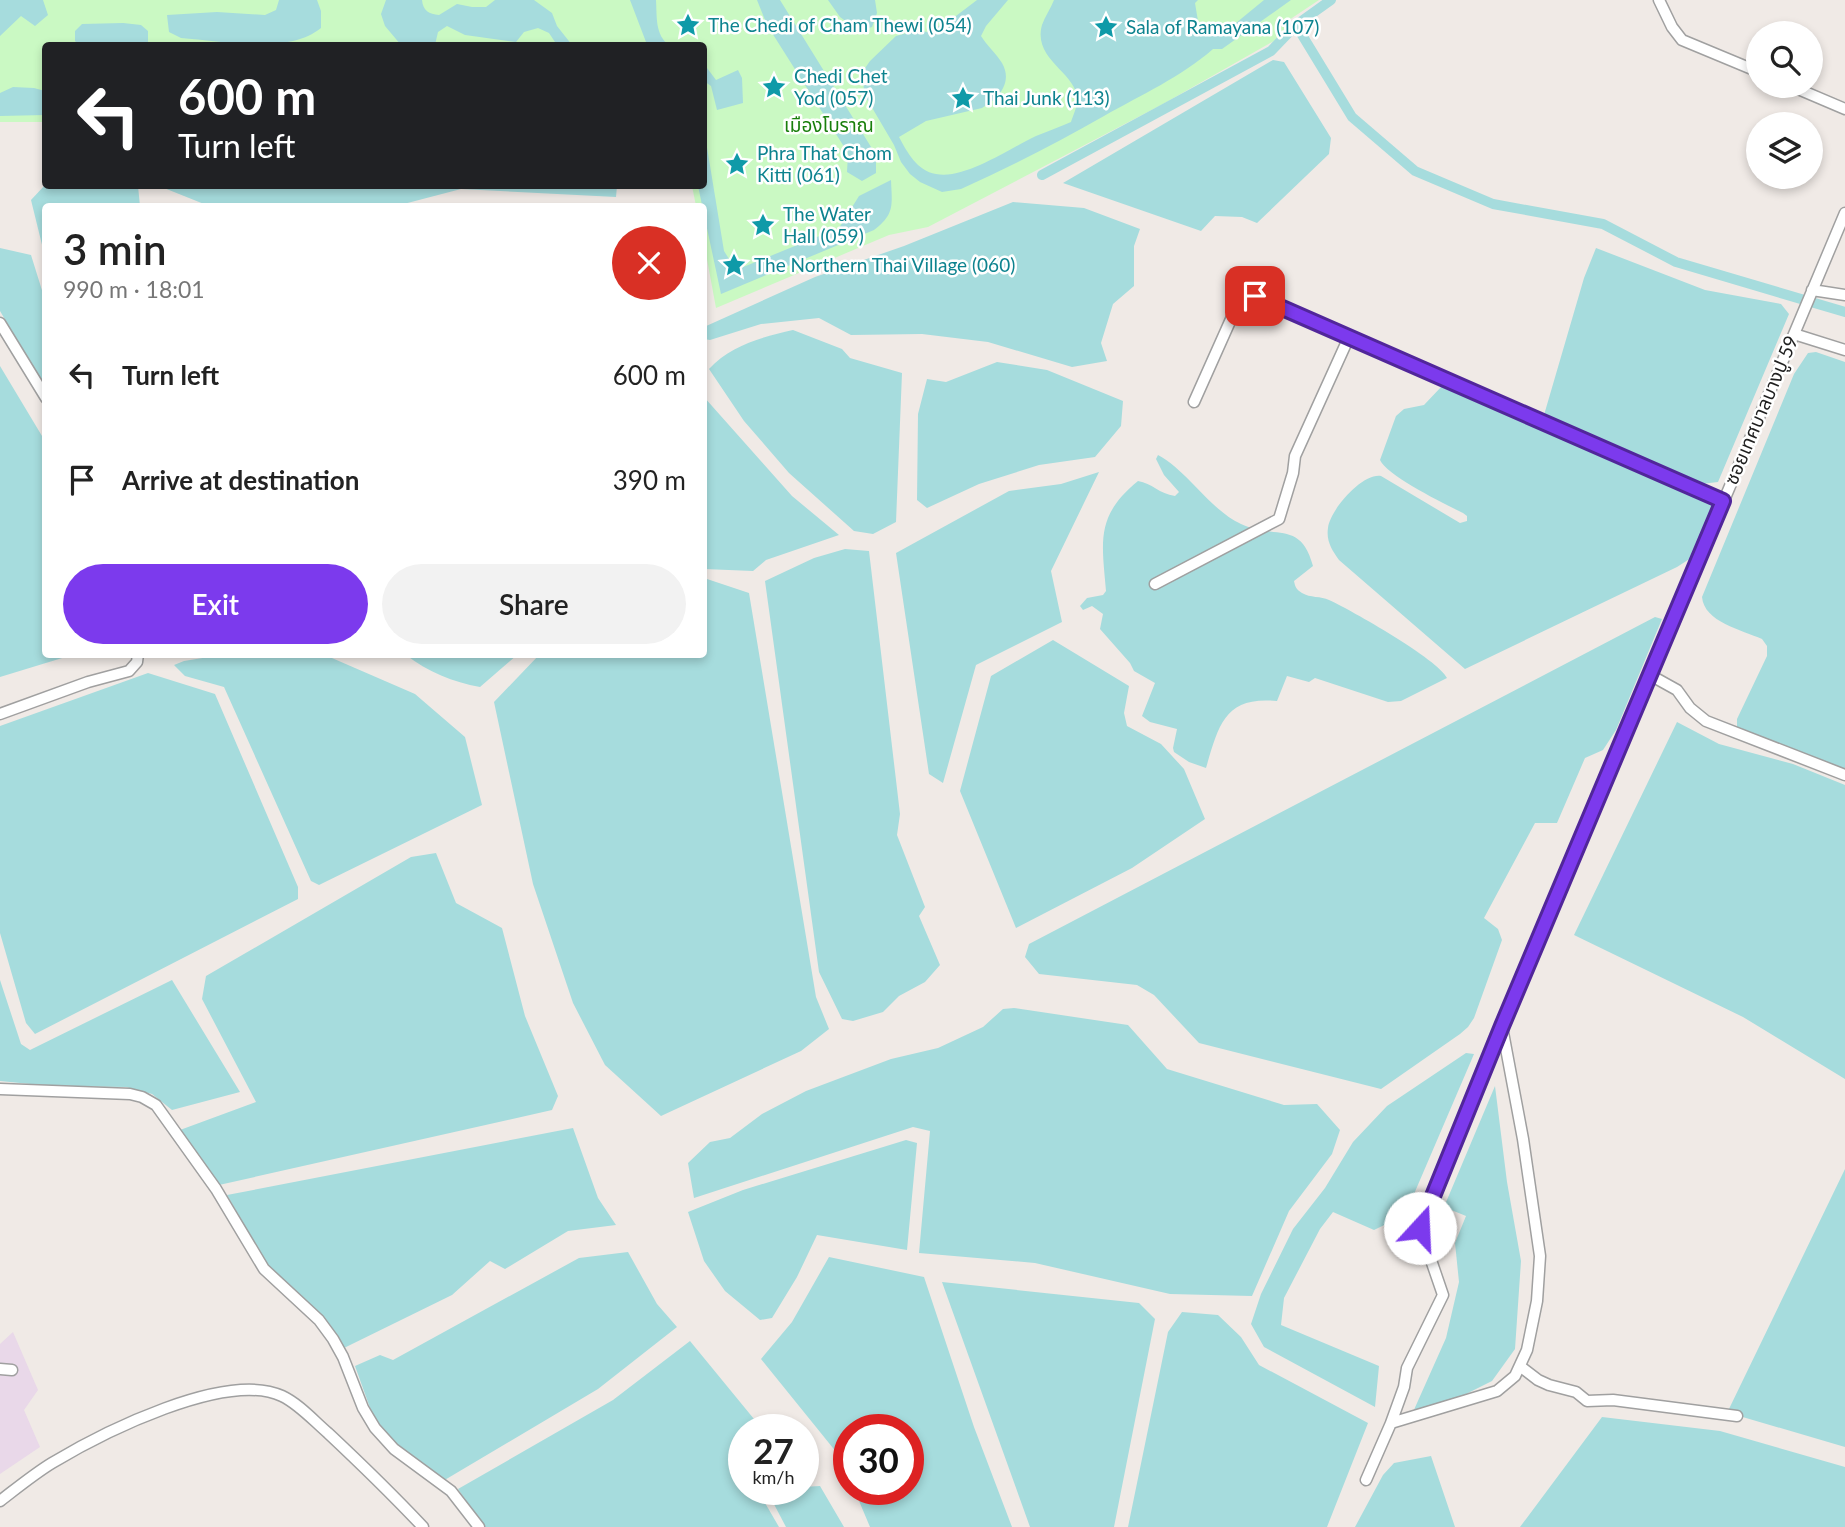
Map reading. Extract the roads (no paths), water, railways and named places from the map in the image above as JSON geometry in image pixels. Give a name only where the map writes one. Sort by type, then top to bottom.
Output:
[{"type":"street","points":[[1659,0],[1672,27],[1682,40],[1746,67]]},
{"type":"street","points":[[1819,98],[1845,109]]},
{"type":"street","name":"ซอยเทศบาลบางปู 59","points":[[1366,1480],[1391,1423],[1404,1387],[1407,1368],[1443,1296],[1420,1228],[1421,1220],[1845,213]]},
{"type":"street","points":[[1811,293],[1845,295]]},
{"type":"street","points":[[1194,402],[1236,308],[1247,297],[1262,298],[1723,501]]},
{"type":"street","points":[[0,323],[42,391]]},
{"type":"street","points":[[1794,334],[1845,350]]},
{"type":"street","points":[[1155,584],[1279,519],[1286,500],[1295,456],[1349,337]]},
{"type":"street","points":[[0,714],[88,682],[129,671],[137,658]]},
{"type":"street","points":[[1650,675],[1677,690],[1690,708],[1706,721],[1845,775]]},
{"type":"street","points":[[1391,1423],[1497,1391],[1508,1383],[1521,1367],[1532,1332],[1541,1255],[1502,1026]]},
{"type":"street","points":[[0,1089],[130,1094],[156,1105],[216,1189],[264,1269],[319,1320],[332,1339],[343,1357],[363,1408],[375,1428],[394,1449],[451,1492],[479,1527]]},
{"type":"street","points":[[1521,1367],[1538,1380],[1576,1392],[1587,1401],[1613,1400],[1737,1416]]},
{"type":"street","points":[[0,1369],[12,1370]]},
{"type":"street","points":[[0,1501],[51,1463],[181,1401],[222,1392],[257,1390],[282,1396],[301,1409],[376,1478],[423,1527]]},
{"type":"water","points":[[0,0],[43,0],[48,15],[35,26],[21,16],[0,36]]},
{"type":"water","points":[[279,0],[317,0],[321,11],[321,28],[307,36],[285,42],[223,42],[181,38],[169,32],[167,15],[217,12],[265,15],[276,10]]},
{"type":"water","points":[[386,0],[422,0],[427,11],[439,15],[457,4],[486,7],[495,0],[534,0],[552,13],[557,26],[570,42],[555,42],[549,33],[538,28],[524,32],[516,42],[465,35],[447,26],[438,32],[436,42],[398,42],[385,26],[381,14]]},
{"type":"water","points":[[630,0],[656,0],[659,31],[665,42],[646,42]]},
{"type":"water","points":[[757,0],[780,0],[876,155],[876,173],[862,181],[847,172],[848,153],[767,25]]},
{"type":"water","points":[[828,0],[875,0],[877,13],[872,27],[859,31],[840,17]]},
{"type":"water","points":[[977,0],[1008,0],[981,36],[1002,63],[1005,83],[999,95],[982,108],[926,121],[899,137],[918,165],[936,174],[948,175],[974,168],[1036,136],[1071,122],[1077,103],[1076,91],[1049,57],[1041,37],[1042,25],[1054,0],[1198,0],[1195,3],[1200,33],[1236,23],[1264,0],[1291,0],[1222,49],[1213,49],[1174,77],[1069,136],[961,189],[942,192],[920,182],[901,162],[864,94],[863,71],[896,36],[918,30],[927,32],[952,19]]},
{"type":"water","points":[[82,24],[141,25],[148,31],[148,42],[76,42],[75,31]]},
{"type":"water","points":[[1273,60],[1284,62],[1331,138],[1329,154],[1257,223],[1242,217],[1215,216],[1201,231],[1063,183]]},
{"type":"water","points":[[707,68],[716,80],[738,70],[742,78],[743,103],[717,110],[711,86],[707,83]]},
{"type":"water","points":[[13,87],[42,90],[42,115],[0,116],[0,93]]},
{"type":"water","points":[[707,147],[724,251],[736,270],[839,228],[859,196],[891,180],[892,203],[889,214],[874,230],[721,294],[707,228],[707,203],[702,203],[699,189],[707,189]]},
{"type":"water","points":[[42,188],[138,189],[140,203],[42,203],[42,245],[31,200]]},
{"type":"water","points":[[166,189],[461,189],[407,203],[202,203]]},
{"type":"water","points":[[461,189],[617,189],[616,197]]},
{"type":"water","points":[[1013,202],[1084,208],[1140,229],[1134,246],[1134,286],[1113,304],[1101,343],[1107,361],[1072,367],[988,342],[922,334],[851,335],[819,318],[761,324],[707,340],[707,326],[815,277],[904,246]]},
{"type":"water","points":[[0,248],[31,255],[42,290],[42,382],[0,311]]},
{"type":"water","points":[[1596,248],[1705,290],[1781,304],[1789,314],[1718,482],[1701,484],[1544,415],[1584,278]]},
{"type":"water","points":[[793,330],[842,349],[850,358],[902,373],[896,522],[873,534],[854,531],[789,473],[744,421],[709,369],[737,348]]},
{"type":"water","points":[[1816,352],[1845,362],[1845,773],[1737,729],[1737,719],[1767,656],[1767,646],[1762,639],[1725,624],[1709,613],[1702,597],[1794,374],[1808,353]]},
{"type":"water","points":[[997,362],[1047,370],[1123,401],[1121,426],[1095,457],[1039,465],[979,484],[927,508],[917,500],[918,414],[927,379],[946,382]]},
{"type":"water","points":[[0,366],[42,436],[42,658],[62,658],[0,677]]},
{"type":"water","points":[[1442,386],[1707,500],[1714,507],[1691,558],[1465,669],[1339,560],[1328,537],[1330,520],[1348,494],[1365,480],[1381,476],[1460,523],[1467,521],[1467,516],[1463,513],[1393,474],[1380,460],[1396,416],[1404,409],[1424,405]]},
{"type":"water","points":[[707,400],[792,496],[839,535],[766,560],[753,571],[707,569]]},
{"type":"water","points":[[1158,455],[1180,471],[1219,509],[1241,524],[1285,533],[1301,542],[1308,551],[1313,566],[1294,581],[1300,592],[1329,600],[1374,624],[1412,648],[1441,670],[1447,678],[1401,701],[1388,702],[1315,678],[1309,682],[1287,676],[1277,701],[1246,703],[1227,716],[1215,738],[1206,768],[1189,762],[1174,752],[1177,729],[1150,722],[1142,716],[1155,683],[1134,671],[1100,629],[1103,614],[1092,606],[1083,610],[1080,606],[1087,598],[1103,595],[1106,591],[1104,531],[1114,506],[1124,494],[1138,481],[1169,495],[1175,496],[1179,492],[1164,475],[1156,459]]},
{"type":"water","points":[[1099,472],[1051,571],[1062,622],[976,665],[943,783],[929,774],[896,553],[1009,491],[1061,484]]},
{"type":"water","points":[[845,549],[869,551],[900,814],[897,835],[925,907],[919,916],[940,965],[925,982],[899,996],[883,1012],[853,1021],[842,1019],[819,972],[765,581],[814,558]]},
{"type":"water","points":[[707,579],[749,593],[816,997],[829,1029],[801,1051],[661,1116],[605,1065],[573,1003],[533,884],[494,702],[536,658],[707,658]]},
{"type":"water","points":[[1655,617],[1662,619],[1616,730],[1603,750],[1585,758],[1557,823],[1535,823],[1484,918],[1498,929],[1502,940],[1474,1018],[1460,1034],[1381,1089],[1199,1043],[1154,995],[1137,985],[1039,974],[1025,957],[1029,944]]},
{"type":"water","points":[[1053,640],[1129,686],[1124,713],[1127,726],[1161,744],[1184,769],[1205,819],[1132,868],[1016,928],[960,791],[991,676]]},
{"type":"water","points":[[202,658],[332,658],[415,694],[465,737],[482,805],[319,885],[311,881],[224,687],[185,676],[174,665]]},
{"type":"water","points":[[411,658],[514,658],[480,687],[441,676]]},
{"type":"water","points":[[148,673],[215,694],[298,887],[298,899],[35,1034],[26,1023],[0,933],[0,726]]},
{"type":"water","points":[[1677,722],[1719,744],[1793,764],[1845,785],[1845,1079],[1743,1017],[1574,935]]},
{"type":"water","points":[[436,853],[456,903],[502,928],[525,1016],[558,1096],[552,1110],[219,1185],[180,1130],[256,1102],[202,999],[206,976],[411,857]]},
{"type":"water","points":[[0,980],[21,1044],[30,1050],[172,980],[240,1092],[172,1110],[152,1094],[126,1087],[50,1086],[0,1081]]},
{"type":"water","points":[[1014,1008],[1128,1025],[1167,1069],[1284,1105],[1317,1104],[1340,1130],[1332,1154],[1289,1211],[1252,1296],[1170,1294],[1035,1263],[919,1253],[930,1131],[913,1127],[694,1198],[688,1163],[710,1142],[730,1138],[762,1114],[806,1091],[891,1059],[938,1048],[983,1027],[1003,1009]]},
{"type":"water","points":[[1466,1053],[1474,1054],[1405,1215],[1374,1230],[1333,1212],[1320,1229],[1284,1298],[1281,1325],[1379,1366],[1375,1407],[1264,1347],[1251,1324],[1261,1294],[1293,1229],[1325,1188],[1353,1142],[1387,1106]]},
{"type":"water","points":[[1495,1086],[1507,1182],[1521,1261],[1515,1349],[1492,1381],[1456,1399],[1413,1412],[1446,1338],[1459,1282],[1455,1243],[1466,1216],[1444,1207]]},
{"type":"water","points":[[573,1128],[598,1198],[616,1225],[568,1231],[505,1269],[490,1261],[452,1295],[344,1348],[322,1320],[272,1273],[227,1195]]},
{"type":"water","points":[[906,1140],[917,1143],[907,1250],[817,1235],[797,1277],[772,1318],[760,1320],[725,1291],[704,1261],[688,1212],[743,1190]]},
{"type":"water","points":[[1845,1169],[1845,1447],[1728,1411]]},
{"type":"water","points":[[628,1252],[657,1304],[677,1327],[598,1389],[443,1481],[396,1447],[374,1419],[355,1366],[380,1355],[393,1360],[579,1258]]},
{"type":"water","points":[[829,1257],[924,1277],[974,1427],[1012,1527],[870,1527],[861,1505],[924,1505],[924,1414],[833,1414],[833,1448],[819,1431],[819,1414],[805,1414],[761,1359],[792,1322]]},
{"type":"water","points":[[942,1282],[1139,1303],[1155,1319],[1114,1527],[1030,1527]]},
{"type":"water","points":[[1182,1312],[1218,1315],[1241,1337],[1259,1365],[1368,1423],[1327,1527],[1128,1527],[1168,1332]]},
{"type":"water","points":[[690,1341],[750,1414],[728,1414],[728,1505],[766,1505],[779,1527],[484,1527],[458,1489],[613,1400]]},
{"type":"water","points":[[1602,1417],[1720,1431],[1845,1467],[1845,1527],[1520,1527]]},
{"type":"water","points":[[1431,1456],[1455,1527],[1355,1527],[1383,1475],[1394,1463]]},
{"type":"water","points":[[819,1486],[844,1527],[786,1527],[774,1505],[819,1505]]},
{"type":"waterway","points":[[1042,175],[1271,51],[1296,25],[1331,0]]},
{"type":"waterway","points":[[1296,25],[1352,117],[1415,171],[1493,204],[1603,224],[1676,262],[1845,312]]},
{"type":"place","name":"The Chedi of Cham Thewi (054)","points":[[688,25]]},
{"type":"place","name":"Sala of Ramayana (107)","points":[[1106,27]]},
{"type":"place","name":"Chedi Chet Yod (057)","points":[[774,87]]},
{"type":"place","name":"Thai Junk (113)","points":[[963,98]]},
{"type":"place","name":"Phra That Chom Kitti (061)","points":[[737,164]]},
{"type":"place","name":"The Water Hall (059)","points":[[763,225]]},
{"type":"place","name":"The Northern Thai Village (060)","points":[[734,265]]},
{"type":"park label","name":"เมืองโบราณ","points":[[829,125]]}]
